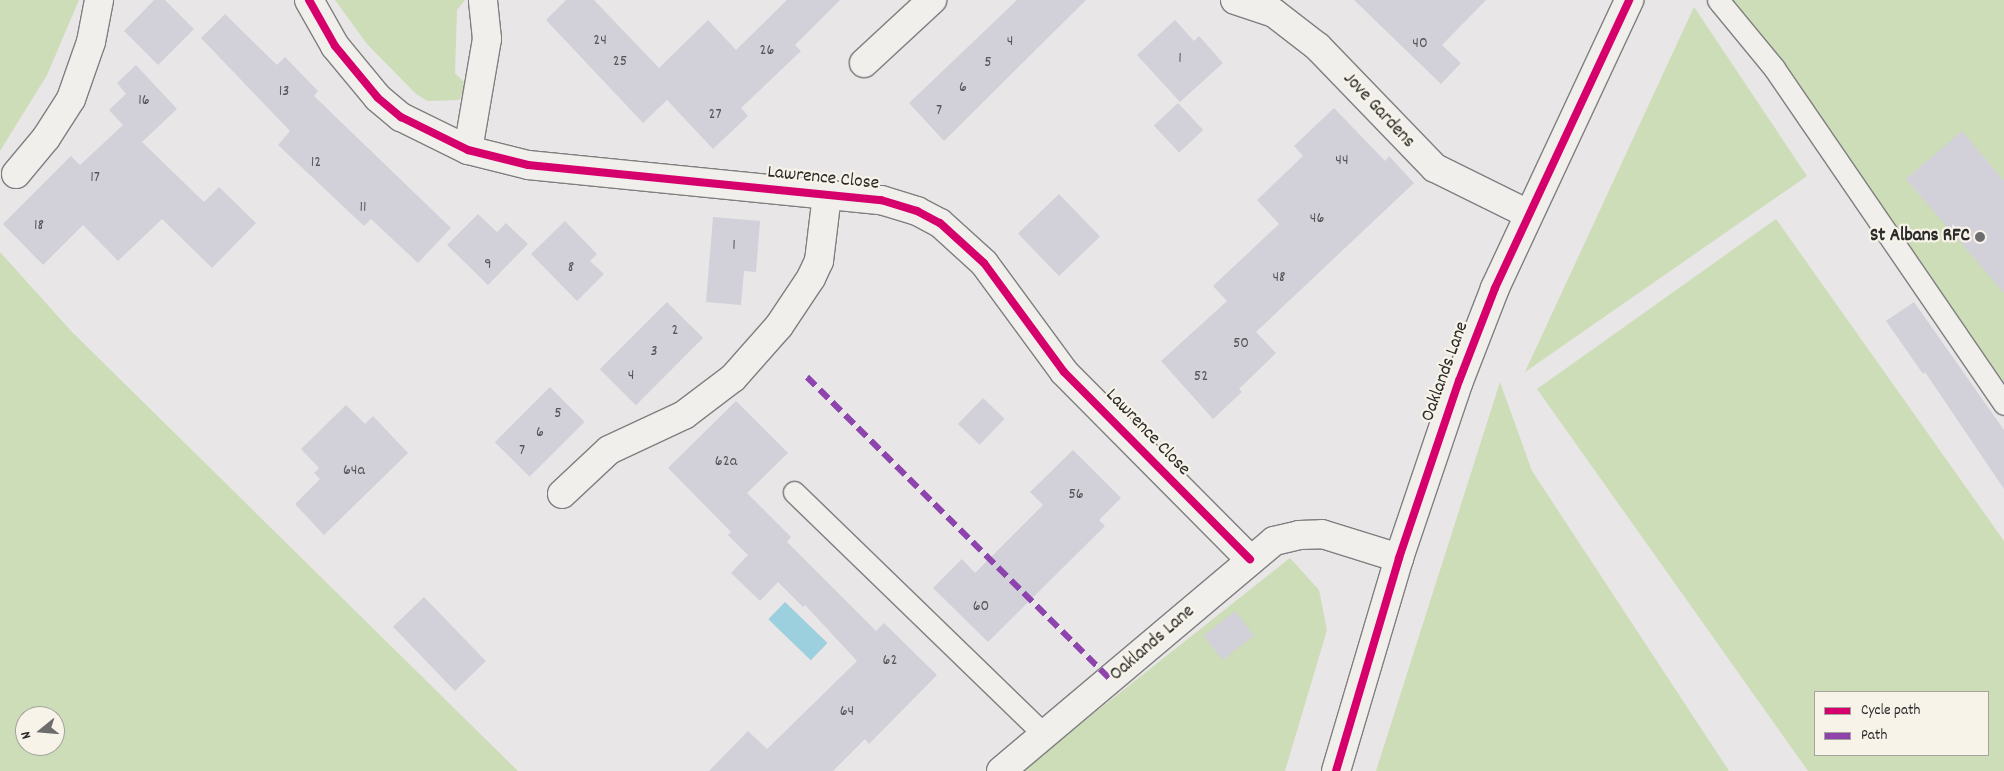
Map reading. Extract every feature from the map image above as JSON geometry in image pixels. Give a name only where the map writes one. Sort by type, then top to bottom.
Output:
[{"type":"street","points":[[16,174],[46,138],[71,99],[91,42],[99,0]]},
{"type":"street","name":"Lawrence Close","points":[[308,0],[335,46],[378,98],[401,118],[468,150],[528,165],[881,200],[917,211],[960,238],[1010,295],[1041,343],[1064,372],[1250,559]]},
{"type":"street","points":[[468,150],[487,39],[483,0]]},
{"type":"street","points":[[864,63],[932,0]]},
{"type":"street","name":"Jove Gardens","points":[[1236,0],[1274,13],[1318,46],[1435,168],[1528,214]]},
{"type":"street","name":"Oaklands Lane","points":[[1336,771],[1400,558],[1459,380],[1528,214],[1629,0]]},
{"type":"street","name":"Lawrence Close","points":[[562,494],[609,450],[684,415],[733,378],[778,326],[811,278],[818,261],[827,195]]},
{"type":"street","name":"Oaklands Lane","points":[[1001,771],[1250,559],[1274,541],[1309,534],[1347,541],[1400,558]]},
{"type":"lane","points":[[1718,0],[1774,68],[2004,404]]},
{"type":"lane","points":[[794,492],[1045,735]]},
{"type":"green space","points":[[0,0],[79,0],[47,75],[0,151]]},
{"type":"green space","points":[[335,0],[465,0],[457,10],[455,73],[467,85],[459,100],[427,101],[415,93],[367,44]]},
{"type":"green space","points":[[1731,0],[2004,0],[2004,382]]},
{"type":"green space","points":[[1694,7],[1807,176],[1525,372]]},
{"type":"green space","points":[[1776,219],[2004,541],[2004,771],[1808,771],[1537,389]]},
{"type":"green space","points":[[0,252],[72,332],[518,771],[0,771]]},
{"type":"green space","points":[[1500,382],[1532,471],[1729,771],[1376,771]]},
{"type":"green space","points":[[1290,558],[1319,590],[1327,630],[1285,771],[1021,771]]},
{"type":"water","points":[[785,602],[827,643],[811,660],[768,619]]},
{"type":"building","points":[[154,0],[165,0],[194,29],[158,65],[124,31]]},
{"type":"building","points":[[566,0],[594,0],[659,68],[708,20],[736,50],[787,0],[840,0],[795,45],[801,51],[741,108],[748,116],[713,149],[667,100],[643,123],[546,20]]},
{"type":"building","points":[[1017,0],[1086,0],[944,141],[909,103]]},
{"type":"building","points":[[1354,0],[1486,0],[1442,45],[1461,63],[1441,84]]},
{"type":"building","points":[[225,14],[277,65],[285,57],[318,91],[314,96],[451,228],[418,263],[371,219],[364,226],[278,145],[290,131],[201,38]]},
{"type":"building","points":[[1175,20],[1194,41],[1199,36],[1223,63],[1180,102],[1137,55]]},
{"type":"building","points":[[136,65],[177,109],[142,142],[204,202],[219,187],[256,223],[212,268],[162,219],[118,261],[83,225],[43,265],[3,224],[71,156],[80,165],[123,125],[109,110],[126,94],[117,83]]},
{"type":"building","points":[[1178,103],[1203,130],[1179,153],[1154,126]]},
{"type":"building","points":[[1334,108],[1385,161],[1389,156],[1414,183],[1256,332],[1276,353],[1239,389],[1242,392],[1213,419],[1161,361],[1227,301],[1213,286],[1279,224],[1257,200],[1303,156],[1294,146]]},
{"type":"building","name":"St Albans RFC","points":[[1962,131],[2004,181],[2004,293],[1906,179]]},
{"type":"building","points":[[1059,194],[1100,236],[1059,276],[1018,234]]},
{"type":"building","points":[[478,214],[497,232],[506,223],[528,244],[488,285],[447,245]]},
{"type":"building","points":[[713,217],[760,221],[756,272],[744,271],[741,305],[706,302]]},
{"type":"building","points":[[565,221],[597,254],[590,261],[604,274],[577,301],[531,254]]},
{"type":"building","points":[[667,302],[703,338],[636,405],[600,369]]},
{"type":"building","points":[[1914,302],[2004,430],[2004,489],[1925,372],[1923,374],[1886,321]]},
{"type":"building","points":[[550,387],[585,422],[529,477],[495,442]]},
{"type":"building","points":[[983,398],[1005,419],[980,445],[958,424]]},
{"type":"building","points":[[736,401],[788,453],[747,493],[791,537],[787,542],[876,631],[884,623],[937,675],[869,744],[865,739],[833,771],[709,771],[748,731],[767,749],[857,661],[805,605],[803,607],[778,582],[760,601],[731,573],[748,555],[728,535],[731,532],[668,468]]},
{"type":"building","points":[[346,405],[365,424],[373,416],[408,453],[324,535],[295,504],[320,479],[314,473],[319,468],[301,449]]},
{"type":"building","points":[[1073,450],[1121,498],[1099,520],[1105,526],[988,642],[933,588],[962,559],[975,573],[1043,505],[1030,492]]},
{"type":"building","points":[[424,597],[486,661],[455,691],[393,627]]},
{"type":"building","points":[[1235,611],[1254,635],[1223,660],[1203,636]]},
{"type":"marked path","points":[[807,377],[1111,680]]},
{"type":"cycle path","points":[[309,0],[335,46],[378,98],[401,117],[468,150],[528,165],[881,200],[917,211],[940,223],[984,263],[1064,372],[1250,559]]},
{"type":"cycle path","points":[[1336,771],[1399,558],[1459,381],[1495,288],[1629,0]]},
{"type":"place","name":"St Albans RFC","points":[[1980,237]]}]
